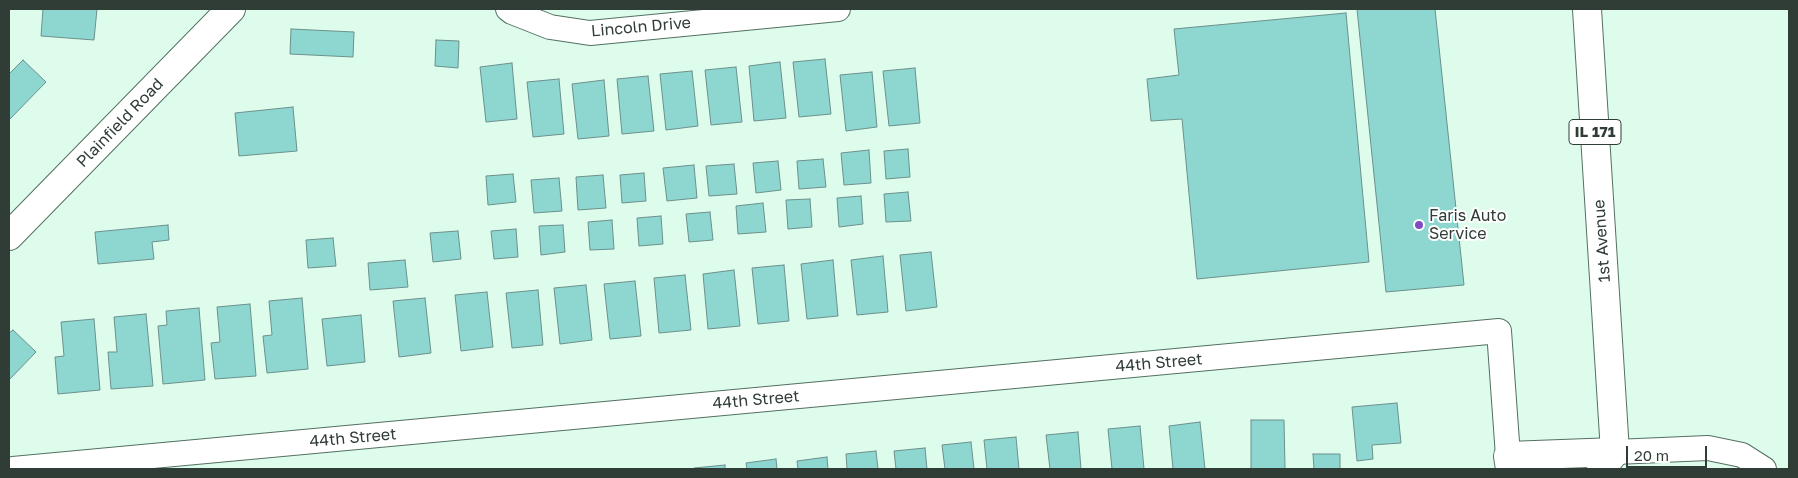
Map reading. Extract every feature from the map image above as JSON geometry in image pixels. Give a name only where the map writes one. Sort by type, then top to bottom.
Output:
[{"type":"main road","name":"Plainfield Road","points":[[9,236],[231,9]]},
{"type":"main road","name":"1st Avenue","points":[[1587,9],[1615,463]]},
{"type":"main road","points":[[1509,463],[1615,463]]},
{"type":"street","name":"Lincoln Drive","points":[[508,9],[550,27],[590,33],[838,9]]},
{"type":"street","name":"44th Street","points":[[13,469],[1499,331],[1509,463]]},
{"type":"street","points":[[1615,463],[1708,448],[1742,455],[1764,469]]},
{"type":"building","points":[[43,9],[97,9],[94,40],[41,36]]},
{"type":"building","points":[[1357,9],[1435,9],[1464,285],[1386,292]]},
{"type":"building","points":[[1346,13],[1369,262],[1197,279],[1182,119],[1151,121],[1147,79],[1179,75],[1174,29]]},
{"type":"building","points":[[291,29],[354,32],[353,57],[290,54]]},
{"type":"building","points":[[436,40],[459,41],[458,68],[435,66]]},
{"type":"building","points":[[825,59],[831,114],[799,117],[793,62]]},
{"type":"building","points":[[23,60],[46,82],[9,120],[9,74]]},
{"type":"building","points":[[780,62],[786,118],[754,121],[749,66]]},
{"type":"building","points":[[512,63],[517,119],[486,122],[480,67]]},
{"type":"building","points":[[736,67],[742,122],[711,125],[705,70]]},
{"type":"building","points":[[915,68],[920,123],[889,126],[883,71]]},
{"type":"building","points":[[692,71],[698,126],[666,130],[660,74]]},
{"type":"building","points":[[872,72],[877,127],[846,131],[840,75]]},
{"type":"building","points":[[648,76],[654,131],[622,134],[617,79]]},
{"type":"building","points":[[559,79],[564,134],[533,137],[527,82]]},
{"type":"building","points":[[604,80],[609,136],[578,139],[572,84]]},
{"type":"building","points":[[293,107],[297,151],[239,156],[235,113]]},
{"type":"building","points":[[908,149],[910,177],[886,179],[884,151]]},
{"type":"building","points":[[869,150],[871,183],[844,185],[841,153]]},
{"type":"building","points":[[823,159],[826,187],[799,189],[797,161]]},
{"type":"building","points":[[778,161],[781,190],[756,193],[753,163]]},
{"type":"building","points":[[734,164],[737,194],[709,196],[706,166]]},
{"type":"building","points":[[694,165],[697,198],[667,201],[663,168]]},
{"type":"building","points":[[644,173],[646,201],[622,203],[620,175]]},
{"type":"building","points":[[513,174],[516,202],[488,205],[486,176]]},
{"type":"building","points":[[603,175],[606,208],[578,210],[576,177]]},
{"type":"building","points":[[559,178],[562,211],[534,213],[531,180]]},
{"type":"building","points":[[908,192],[911,221],[886,222],[884,194]]},
{"type":"building","points":[[861,196],[863,224],[839,227],[837,198]]},
{"type":"building","points":[[810,199],[812,227],[788,229],[786,200]]},
{"type":"building","points":[[763,203],[766,232],[738,234],[736,206]]},
{"type":"building","points":[[710,212],[713,240],[689,242],[686,214]]},
{"type":"building","points":[[661,216],[663,244],[639,246],[637,218]]},
{"type":"building","points":[[612,220],[614,249],[590,250],[588,222]]},
{"type":"building","points":[[168,225],[169,240],[152,242],[154,259],[98,264],[95,232]]},
{"type":"building","points":[[563,225],[565,252],[541,255],[539,226]]},
{"type":"building","points":[[516,229],[518,257],[494,259],[491,231]]},
{"type":"building","points":[[458,231],[461,259],[433,262],[430,233]]},
{"type":"building","points":[[333,238],[336,266],[308,268],[306,240]]},
{"type":"building","points":[[931,252],[937,307],[906,311],[900,255]]},
{"type":"building","points":[[883,256],[888,312],[857,315],[851,260]]},
{"type":"building","points":[[405,260],[408,287],[370,290],[368,263]]},
{"type":"building","points":[[833,260],[838,316],[807,319],[801,264]]},
{"type":"building","points":[[784,265],[789,321],[758,324],[752,268]]},
{"type":"building","points":[[734,270],[740,326],[708,329],[703,274]]},
{"type":"building","points":[[685,275],[691,330],[659,333],[654,278]]},
{"type":"building","points":[[635,281],[641,336],[610,339],[604,284]]},
{"type":"building","points":[[586,285],[592,340],[560,344],[554,288]]},
{"type":"building","points":[[538,290],[543,345],[512,348],[506,293]]},
{"type":"building","points":[[487,292],[493,347],[461,351],[455,295]]},
{"type":"building","points":[[302,298],[308,369],[267,373],[263,336],[272,335],[269,301]]},
{"type":"building","points":[[425,298],[431,353],[399,357],[393,301]]},
{"type":"building","points":[[250,304],[256,376],[215,379],[211,343],[220,342],[217,307]]},
{"type":"building","points":[[199,308],[205,380],[163,384],[158,326],[167,325],[166,311]]},
{"type":"building","points":[[146,314],[153,386],[111,389],[108,352],[117,352],[114,317]]},
{"type":"building","points":[[361,315],[365,362],[327,366],[322,319]]},
{"type":"building","points":[[94,319],[100,390],[58,394],[55,357],[64,356],[61,322]]},
{"type":"building","points":[[13,330],[36,352],[9,380],[9,333]]},
{"type":"building","points":[[1397,403],[1401,443],[1372,445],[1373,459],[1357,461],[1352,407]]},
{"type":"building","points":[[1251,420],[1284,420],[1285,469],[1251,469]]},
{"type":"building","points":[[1200,422],[1205,469],[1173,469],[1169,426]]},
{"type":"building","points":[[1140,426],[1144,469],[1112,469],[1108,429]]},
{"type":"building","points":[[1078,432],[1081,469],[1050,469],[1046,435]]},
{"type":"building","points":[[1016,437],[1019,469],[987,469],[984,440]]},
{"type":"building","points":[[971,442],[974,469],[945,469],[942,445]]},
{"type":"building","points":[[925,448],[927,469],[896,469],[894,451]]},
{"type":"building","points":[[876,451],[878,469],[847,469],[846,454]]},
{"type":"building","points":[[1313,454],[1340,454],[1340,469],[1314,469]]},
{"type":"building","points":[[827,457],[828,469],[798,469],[797,461]]},
{"type":"building","points":[[776,459],[777,469],[747,469],[746,463]]},
{"type":"building","points":[[725,465],[725,469],[694,469],[694,468]]},
{"type":"place","name":"Faris Auto Service","points":[[1419,225]]}]
